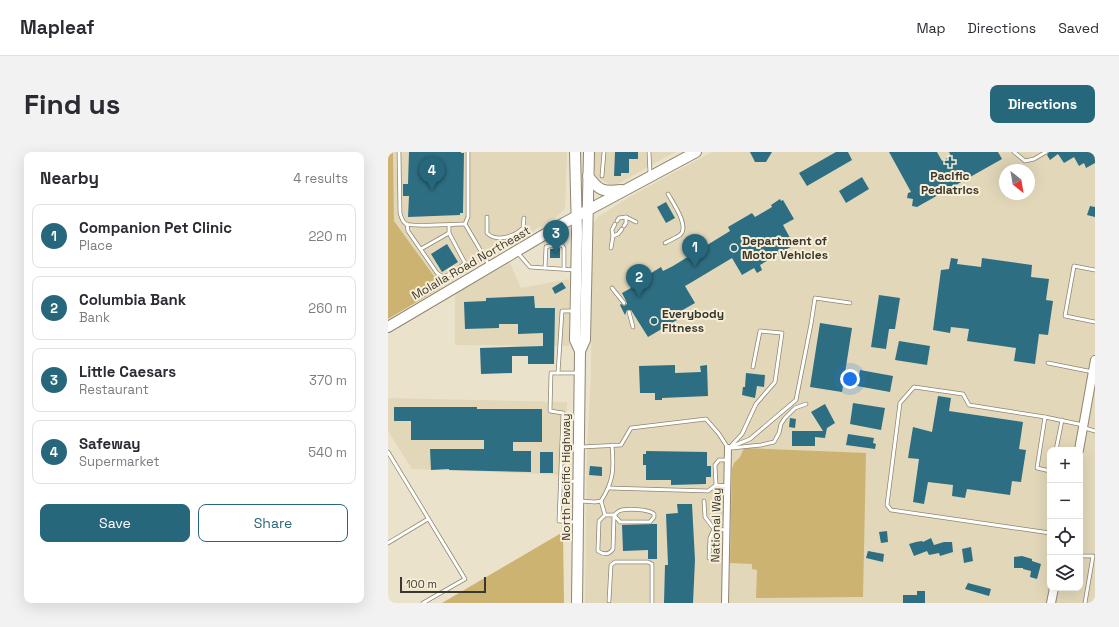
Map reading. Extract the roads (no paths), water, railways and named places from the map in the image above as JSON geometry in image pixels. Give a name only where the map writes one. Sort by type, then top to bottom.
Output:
[{"type":"main road","name":"North Pacific Highway","points":[[575,152],[576,270],[580,311],[585,340],[580,351],[577,603]]},
{"type":"main road","name":"North Pacific Highway","points":[[580,311],[588,211],[589,152]]},
{"type":"main road","name":"Molalla Road Northeast","points":[[388,327],[576,217],[696,152]]},
{"type":"main road","points":[[588,176],[597,188],[602,190],[610,191],[627,189]]},
{"type":"street","points":[[1080,447],[1095,360]]},
{"type":"street","name":"National Way","points":[[725,603],[728,448]]},
{"type":"street","points":[[1051,603],[1053,591]]},
{"type":"lane","points":[[399,152],[400,213],[407,224],[408,231],[437,272],[443,277],[453,273],[465,263],[449,233],[449,225]]},
{"type":"lane","points":[[465,224],[468,217],[468,152]]},
{"type":"lane","points":[[602,176],[604,152]]},
{"type":"lane","points":[[649,152],[650,176]]},
{"type":"lane","points":[[1014,152],[1025,161],[1034,159],[1046,152]]},
{"type":"lane","points":[[666,243],[681,234],[684,225],[668,194]]},
{"type":"lane","points":[[613,236],[618,234],[626,223],[626,217]]},
{"type":"lane","points":[[611,248],[613,236],[612,230],[619,218],[626,217],[636,222]]},
{"type":"lane","points":[[487,218],[487,233],[494,237],[507,237],[520,231],[523,228],[524,218]]},
{"type":"lane","points":[[407,224],[465,224]]},
{"type":"lane","points":[[465,224],[490,267]]},
{"type":"lane","points":[[421,249],[449,233]]},
{"type":"lane","points":[[545,268],[546,248],[549,246],[564,246],[564,269]]},
{"type":"lane","points":[[517,251],[528,266],[576,270]]},
{"type":"lane","points":[[1095,270],[1074,266],[1065,316],[1095,322]]},
{"type":"lane","points":[[612,288],[624,303]]},
{"type":"lane","points":[[728,448],[750,439],[796,400],[811,324],[814,298],[850,303]]},
{"type":"lane","points":[[558,373],[562,311],[580,311]]},
{"type":"lane","points":[[629,312],[633,327]]},
{"type":"lane","points":[[728,448],[742,434],[756,404],[774,382],[782,333],[760,331],[753,367]]},
{"type":"lane","points":[[1048,363],[1093,372]]},
{"type":"lane","points":[[578,522],[559,521],[563,413],[550,411],[551,373],[580,373]]},
{"type":"lane","points":[[1047,533],[891,510],[887,505],[900,403],[914,387],[963,394],[969,405],[1062,420],[1095,431]]},
{"type":"lane","points":[[728,448],[761,445],[774,442],[785,418],[795,408],[806,404]]},
{"type":"lane","points":[[1045,417],[1037,468],[1047,470]]},
{"type":"lane","points":[[562,448],[621,445],[630,428],[706,419],[720,434],[728,448]]},
{"type":"lane","points":[[1057,447],[1062,420]]},
{"type":"lane","points":[[605,515],[601,501],[609,488],[614,464],[612,445]]},
{"type":"lane","points":[[388,452],[465,579],[423,603]]},
{"type":"lane","points":[[388,461],[392,459]]},
{"type":"lane","points":[[716,485],[715,465],[719,460],[728,460]]},
{"type":"lane","points":[[560,482],[578,481]]},
{"type":"lane","points":[[609,488],[708,491],[716,485],[728,486]]},
{"type":"lane","points":[[578,501],[601,501]]},
{"type":"lane","points":[[704,501],[705,516],[714,529]]},
{"type":"lane","points":[[614,515],[614,550],[609,553],[600,553],[598,549],[599,520],[605,515],[614,515],[620,510],[646,510],[652,512],[654,517],[650,522],[620,522],[614,515]]},
{"type":"lane","points":[[388,543],[428,519]]},
{"type":"lane","points":[[714,529],[726,530]]},
{"type":"lane","points":[[709,558],[710,538],[714,529]]},
{"type":"lane","points":[[1083,556],[1093,556],[1086,603]]},
{"type":"lane","points":[[609,601],[611,566],[613,563],[648,562],[652,564],[652,603]]},
{"type":"place","name":"Pacific Pediatrics","points":[[950,162]]},
{"type":"place","name":"Safeway","points":[[432,190]]},
{"type":"place","name":"Department of Motor Vehicles","points":[[734,248]]},
{"type":"place","name":"Little Caesars","points":[[556,253]]},
{"type":"place","name":"Companion Pet Clinic","points":[[695,267]]},
{"type":"place","name":"Columbia Bank","points":[[639,297]]},
{"type":"place","name":"Everybody Fitness","points":[[654,321]]}]
